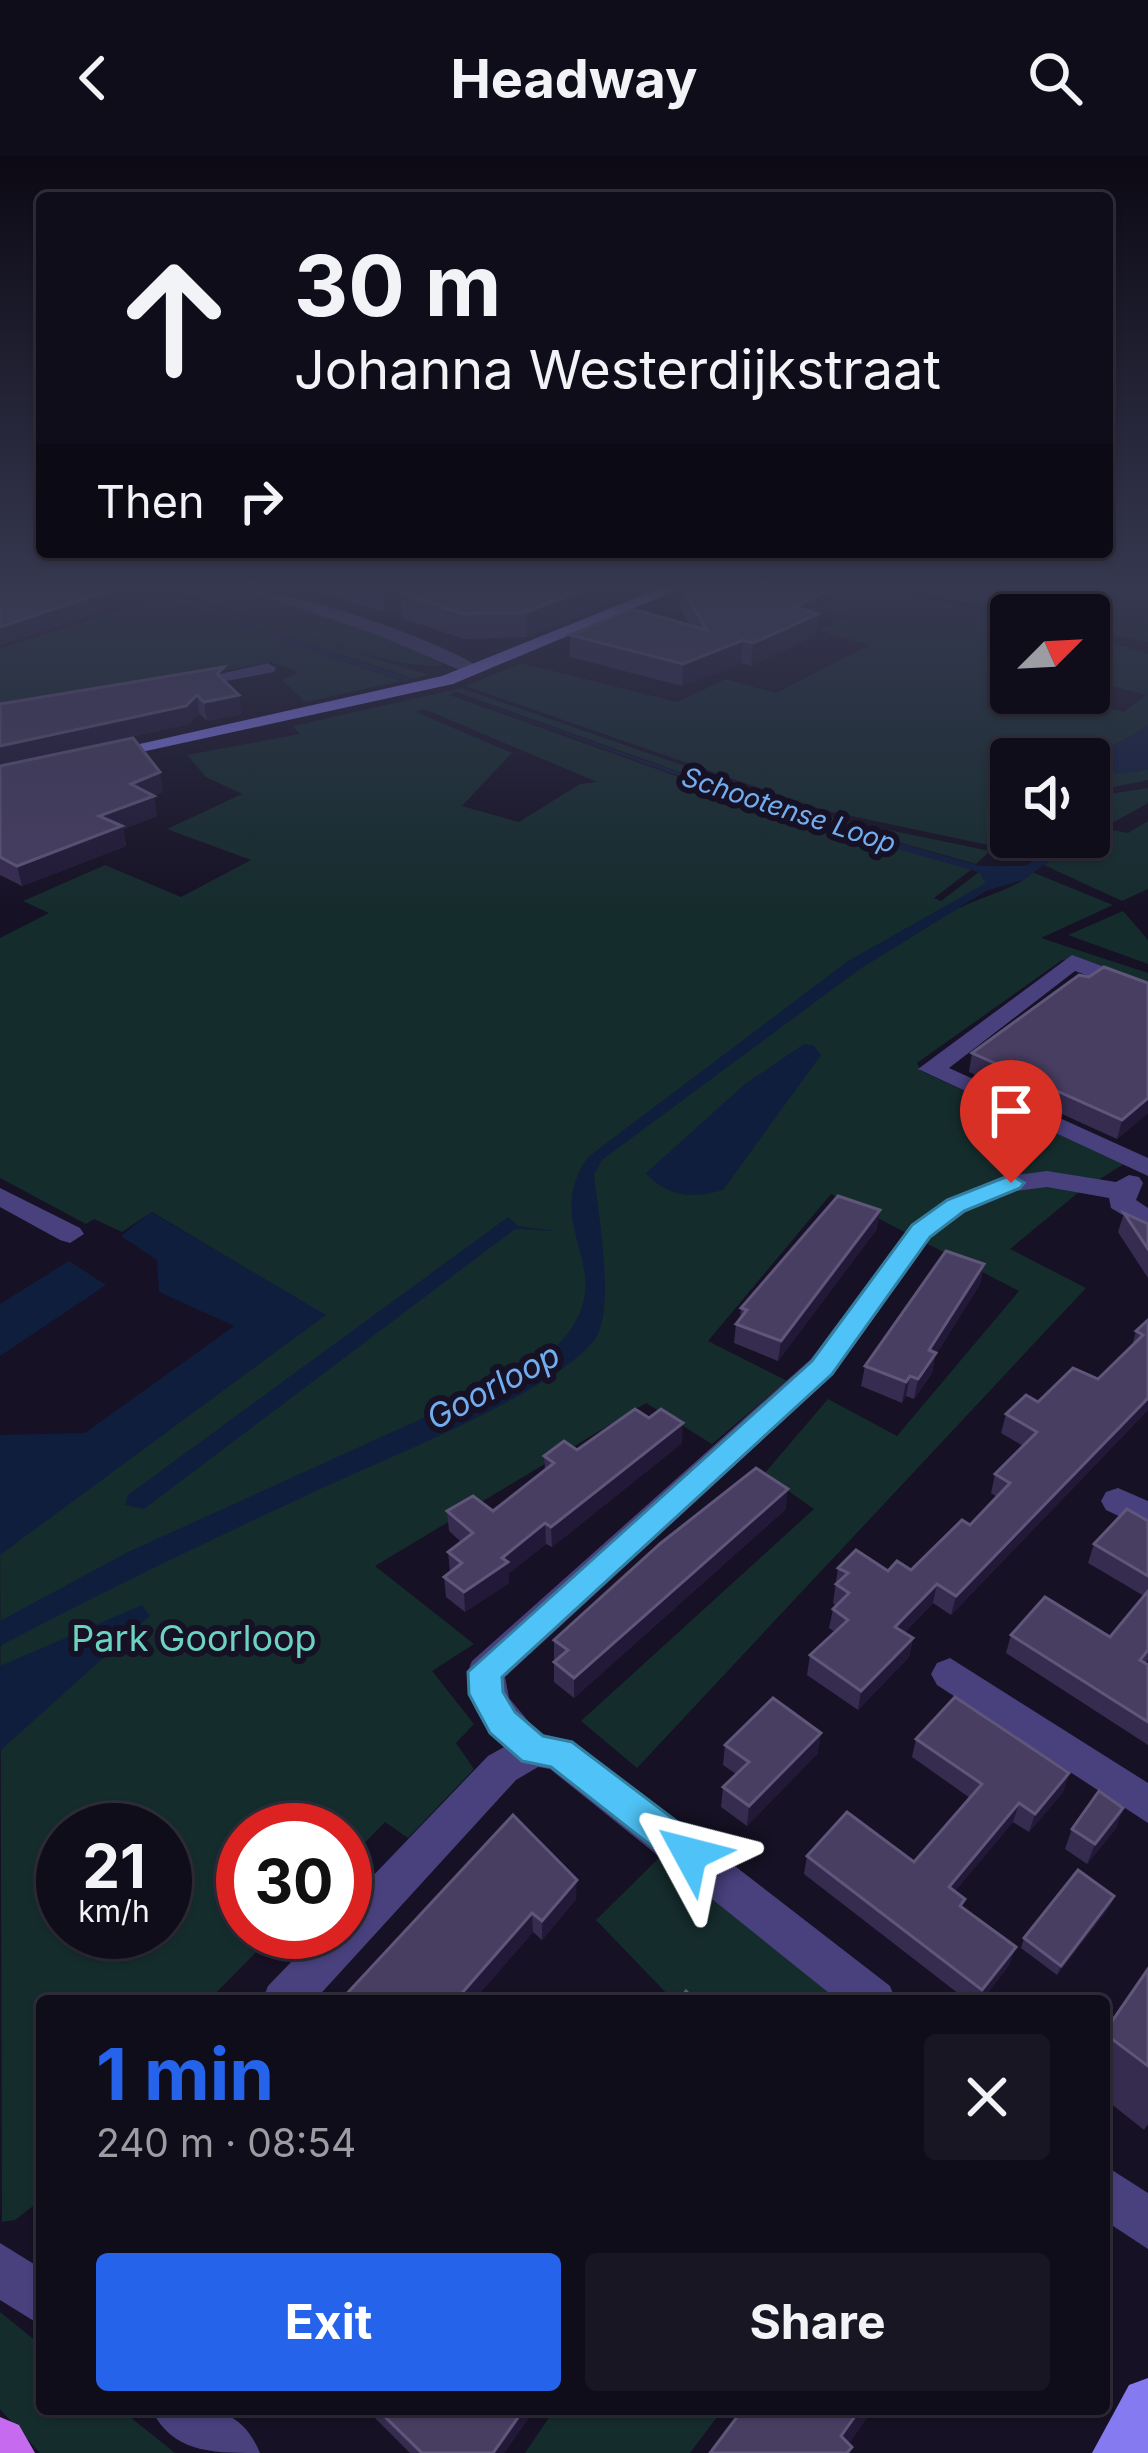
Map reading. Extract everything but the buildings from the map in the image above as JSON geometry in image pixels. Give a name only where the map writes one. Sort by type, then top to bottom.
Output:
[{"type":"main road","points":[[0,2444],[8,2453]]},
{"type":"street","points":[[68,762],[386,697]]},
{"type":"street","points":[[1148,991],[1072,962],[931,1069],[1135,1182],[1148,1221]]},
{"type":"street","points":[[518,1759],[486,1694],[485,1672],[822,1367],[921,1231],[956,1206],[1011,1183],[1047,1179],[1135,1182]]},
{"type":"street","points":[[0,1196],[70,1234]]},
{"type":"street","points":[[950,1674],[1148,1805]]},
{"type":"street","points":[[290,1995],[518,1759],[559,1753],[866,1995]]},
{"type":"street","points":[[1110,2193],[1148,2224]]},
{"type":"street","points":[[1119,2453],[1148,2404]]},
{"type":"street","points":[[186,2415],[233,2453]]},
{"type":"green space","points":[[0,697],[87,697],[0,714]]},
{"type":"green space","name":"Park Goorloop","points":[[420,697],[455,697],[816,826],[972,869],[934,898],[941,901],[979,872],[985,875],[986,883],[953,905],[960,908],[1032,872],[1113,905],[1041,938],[1148,973],[1148,986],[1078,959],[1062,960],[917,1063],[921,1071],[1124,1164],[1079,1192],[1010,1249],[1086,1288],[637,1768],[581,1721],[814,1509],[764,1474],[828,1399],[897,1436],[1019,1291],[831,1194],[708,1341],[787,1381],[712,1444],[646,1403],[375,1566],[474,1644],[432,1671],[474,1724],[456,1743],[474,1769],[408,1838],[385,1822],[372,1835],[372,1803],[216,1803],[216,1959],[249,1959],[214,1995],[36,1995],[36,2204],[15,2220],[2,2222],[0,1508],[306,1304],[152,1212],[122,1232],[94,1219],[86,1224],[0,1178],[0,938],[49,913],[23,901],[105,865],[181,897],[251,860],[167,829],[242,794],[206,777],[187,755],[300,734],[293,726]],"holes":[[[424,709],[597,782],[580,784],[519,822],[462,806],[512,753],[416,712]]]},
{"type":"green space","points":[[471,697],[487,697],[840,820],[990,851],[976,864],[791,812]]},
{"type":"green space","points":[[497,697],[658,697],[677,702],[687,697],[990,697],[990,714],[1110,714],[1110,708],[1124,712],[1148,697],[1148,726],[1110,748],[1110,738],[990,738],[990,845],[823,810]]},
{"type":"green space","points":[[1110,765],[1134,772],[1148,769],[1148,780],[1110,788]]},
{"type":"green space","points":[[1148,788],[1148,803],[1110,824],[1110,794]]},
{"type":"green space","points":[[1148,821],[1148,889],[1122,901],[1044,865],[1053,858],[1110,858],[1110,829],[1128,833]]},
{"type":"green space","points":[[1123,911],[1148,940],[1148,964],[1068,935]]},
{"type":"green space","points":[[661,1856],[834,1995],[668,1995],[596,1920]]},
{"type":"green space","points":[[0,2312],[36,2341],[36,2415],[128,2415],[175,2453],[40,2453],[0,2409]]},
{"type":"green space","points":[[551,2415],[718,2415],[690,2453],[525,2453]]},
{"type":"water","points":[[464,697],[791,812],[980,866],[1025,866],[1038,858],[1054,858],[1023,880],[986,891],[860,969],[602,1160],[594,1175],[604,1306],[595,1339],[576,1358],[472,1420],[206,1543],[0,1646],[0,1621],[128,1552],[529,1370],[564,1338],[581,1310],[585,1284],[572,1212],[574,1186],[588,1157],[848,961],[986,883],[979,872],[816,826]]},
{"type":"water","points":[[1148,726],[1148,769],[1120,774],[1110,771],[1110,748]]},
{"type":"water","points":[[804,1044],[814,1046],[821,1055],[723,1190],[681,1194],[662,1187],[646,1173],[745,1084]]},
{"type":"water","points":[[151,1212],[326,1315],[0,1555],[0,1435],[85,1433],[234,1326],[159,1292],[157,1260],[121,1236]]},
{"type":"water","points":[[508,1217],[518,1226],[555,1231],[515,1229],[144,1509],[125,1505],[128,1495]]},
{"type":"water","points":[[69,1261],[106,1285],[0,1356],[0,1304]]},
{"type":"water","points":[[142,1605],[150,1616],[0,1751],[0,1666]]},
{"type":"route","points":[[690,1854],[559,1753],[534,1750],[502,1723],[486,1694],[485,1672],[822,1367],[921,1231],[956,1206],[1011,1183]]},
{"type":"water label","name":"Schootense Loop","points":[[789,810]]},
{"type":"water label","name":"Goorloop","points":[[493,1386]]}]
